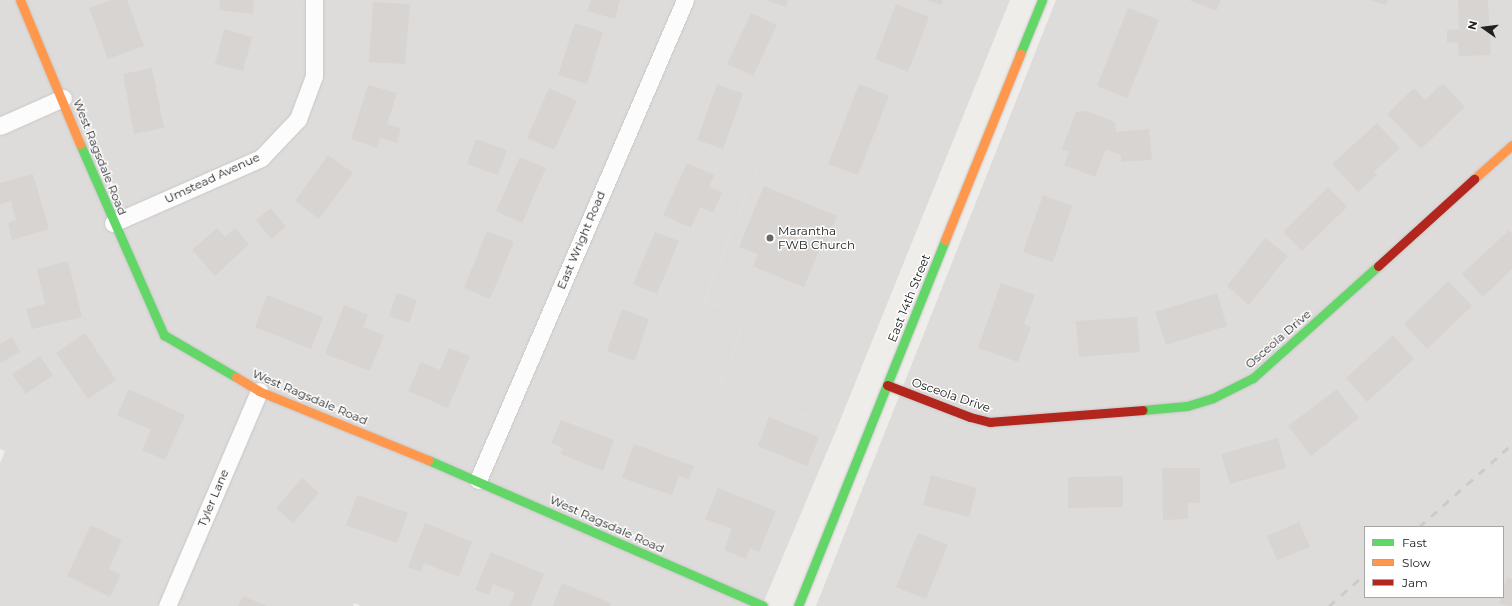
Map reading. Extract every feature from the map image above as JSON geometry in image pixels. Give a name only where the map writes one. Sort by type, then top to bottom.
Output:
[{"type":"street","name":"West Ragsdale Road","points":[[20,0],[113,222],[164,335],[260,391],[478,480],[763,606]]},
{"type":"street","name":"Umstead Avenue","points":[[113,222],[261,158],[298,118],[314,76],[314,0]]},
{"type":"street","name":"East Wright Road","points":[[478,480],[684,0]]},
{"type":"street","name":"East 14th Street","points":[[798,606],[1042,0]]},
{"type":"street","points":[[0,126],[62,98]]},
{"type":"street","name":"Osceola Drive","points":[[887,385],[970,417],[990,422],[1187,406],[1213,398],[1253,378],[1512,145]]},
{"type":"street","name":"Tyler Lane","points":[[167,606],[260,391]]},
{"type":"shaded area","points":[[0,0],[1010,0],[917,230],[758,166],[704,301],[746,318],[721,382],[837,428],[762,606],[361,606],[354,603],[353,606],[0,606],[0,463],[5,451],[0,449]]},
{"type":"shaded area","points":[[1056,0],[1512,0],[1512,606],[816,606]]},
{"type":"shaded area","points":[[758,166],[917,230],[837,428],[721,382],[746,318],[704,301]]},
{"type":"building","points":[[112,0],[127,0],[144,46],[108,59],[89,8]]},
{"type":"building","points":[[220,0],[254,0],[253,14],[219,10]]},
{"type":"building","points":[[591,0],[620,0],[615,19],[587,11]]},
{"type":"building","points":[[766,0],[788,0],[786,7]]},
{"type":"building","points":[[927,0],[943,0],[941,5]]},
{"type":"building","points":[[1189,0],[1221,0],[1216,11]]},
{"type":"building","points":[[1369,0],[1388,0],[1386,5]]},
{"type":"building","points":[[1458,0],[1488,0],[1491,55],[1459,56],[1458,42],[1447,43],[1447,30],[1459,29]]},
{"type":"building","points":[[373,2],[410,4],[405,64],[369,62]]},
{"type":"building","points":[[896,4],[929,17],[908,72],[875,59]]},
{"type":"building","points":[[1128,8],[1159,20],[1127,98],[1097,86]]},
{"type":"building","points":[[751,13],[777,25],[753,76],[727,64]]},
{"type":"building","points":[[575,23],[603,32],[587,84],[558,75]]},
{"type":"building","points":[[224,29],[252,37],[243,71],[215,64]]},
{"type":"building","points":[[152,68],[164,128],[134,134],[123,74]]},
{"type":"building","points":[[1443,83],[1465,107],[1421,149],[1387,114],[1414,88],[1425,100]]},
{"type":"building","points":[[717,84],[743,94],[723,149],[697,140]]},
{"type":"building","points":[[859,84],[889,96],[858,175],[828,164]]},
{"type":"building","points":[[368,85],[397,93],[387,124],[401,128],[397,143],[380,138],[377,148],[351,139]]},
{"type":"building","points":[[549,88],[577,101],[554,150],[527,138]]},
{"type":"building","points":[[1086,111],[1115,122],[1116,132],[1149,129],[1152,160],[1121,162],[1121,155],[1106,149],[1095,177],[1064,165],[1069,152],[1062,149],[1076,112]]},
{"type":"building","points":[[1377,123],[1400,148],[1374,172],[1377,175],[1358,192],[1332,164]]},
{"type":"building","points":[[476,139],[507,150],[498,175],[467,164]]},
{"type":"building","points":[[328,155],[353,173],[319,219],[295,201]]},
{"type":"building","points":[[520,157],[546,168],[522,223],[496,211]]},
{"type":"building","points":[[687,163],[714,175],[709,187],[722,193],[713,213],[700,207],[691,228],[663,215]]},
{"type":"building","points":[[33,174],[49,229],[12,240],[8,223],[16,220],[11,201],[0,204],[0,183]]},
{"type":"building","name":"Marantha FWB Church","points":[[764,186],[837,216],[827,242],[790,228],[787,234],[820,248],[804,287],[753,266],[758,254],[739,247]]},
{"type":"building","points":[[1328,187],[1347,207],[1302,251],[1283,232]]},
{"type":"building","points":[[1043,195],[1072,206],[1053,262],[1023,252]]},
{"type":"building","points":[[271,208],[286,227],[271,239],[256,220]]},
{"type":"building","points":[[217,228],[225,237],[235,228],[249,244],[215,276],[192,250]]},
{"type":"building","points":[[1509,230],[1512,233],[1512,269],[1483,297],[1462,274]]},
{"type":"building","points":[[487,231],[514,242],[490,299],[464,288]]},
{"type":"building","points":[[655,232],[679,241],[657,294],[633,284]]},
{"type":"building","points":[[1265,238],[1288,256],[1249,305],[1227,286]]},
{"type":"building","points":[[68,261],[82,317],[32,329],[26,309],[45,304],[37,269]]},
{"type":"building","points":[[1448,281],[1472,306],[1427,349],[1404,324]]},
{"type":"building","points":[[1001,283],[1035,295],[1024,324],[1031,327],[1018,362],[978,348]]},
{"type":"building","points":[[397,293],[417,300],[409,323],[389,316]]},
{"type":"building","points":[[1217,293],[1227,326],[1166,345],[1155,312]]},
{"type":"building","points":[[267,295],[323,317],[311,349],[255,327]]},
{"type":"building","points":[[344,305],[368,315],[363,327],[384,335],[370,371],[325,354]]},
{"type":"building","points":[[622,309],[649,319],[635,361],[607,351]]},
{"type":"building","points":[[1137,317],[1140,352],[1079,357],[1076,321]]},
{"type":"building","points":[[85,333],[116,380],[88,399],[56,353]]},
{"type":"building","points":[[1393,335],[1414,359],[1367,402],[1346,378]]},
{"type":"building","points":[[12,337],[20,352],[0,363],[0,344]]},
{"type":"building","points":[[449,348],[470,356],[448,408],[408,391],[421,362],[440,370]]},
{"type":"building","points":[[40,356],[53,375],[26,394],[12,374]]},
{"type":"building","points":[[129,389],[185,415],[165,460],[142,450],[151,430],[117,415]]},
{"type":"building","points":[[1337,389],[1359,418],[1311,456],[1288,426]]},
{"type":"building","points":[[769,417],[819,437],[807,466],[758,446]]},
{"type":"building","points":[[561,420],[614,440],[603,471],[560,454],[563,448],[551,443]]},
{"type":"building","points":[[1278,438],[1286,468],[1230,484],[1221,454]]},
{"type":"building","points":[[634,444],[694,466],[689,479],[679,476],[672,495],[622,478]]},
{"type":"building","points":[[1162,468],[1200,468],[1200,503],[1188,503],[1188,519],[1163,520]]},
{"type":"building","points":[[931,475],[977,488],[969,517],[923,505]]},
{"type":"building","points":[[1123,476],[1123,507],[1068,508],[1068,477]]},
{"type":"building","points":[[302,478],[319,493],[293,523],[276,508]]},
{"type":"building","points":[[718,488],[776,511],[759,552],[750,548],[746,559],[724,550],[732,529],[705,519]]},
{"type":"building","points":[[357,495],[408,513],[397,543],[346,525]]},
{"type":"building","points":[[1299,522],[1310,547],[1277,560],[1267,536]]},
{"type":"building","points":[[425,523],[472,542],[459,577],[424,563],[421,572],[408,567]]},
{"type":"building","points":[[91,525],[122,540],[109,569],[121,575],[110,597],[67,576]]},
{"type":"building","points":[[918,533],[948,545],[926,599],[896,587]]},
{"type":"building","points":[[491,552],[544,574],[531,606],[509,606],[515,593],[493,584],[489,595],[475,590]]},
{"type":"building","points":[[1507,577],[1512,579],[1512,606],[1499,604],[1501,598],[1504,598],[1504,587]]},
{"type":"building","points":[[562,583],[611,603],[610,606],[553,606]]},
{"type":"building","points":[[243,596],[267,606],[238,606]]},
{"type":"railway","points":[[1420,526],[1512,444]]},
{"type":"railway","points":[[1329,606],[1364,575]]},
{"type":"traffic: fast","points":[[1020,54],[1042,0]]},
{"type":"traffic: fast","points":[[80,144],[164,335],[236,377]]},
{"type":"traffic: fast","points":[[798,606],[945,240]]},
{"type":"traffic: fast","points":[[1143,410],[1187,406],[1213,398],[1253,378],[1378,266]]},
{"type":"traffic: fast","points":[[428,460],[763,606]]},
{"type":"traffic: slow","points":[[20,0],[80,144]]},
{"type":"traffic: slow","points":[[945,240],[1020,54]]},
{"type":"traffic: slow","points":[[1474,179],[1512,145]]},
{"type":"traffic: slow","points":[[236,377],[259,391],[428,460]]},
{"type":"traffic: jam","points":[[1378,266],[1474,179]]},
{"type":"traffic: jam","points":[[887,385],[970,417],[990,422],[1143,410]]},
{"type":"place","name":"Marantha FWB Church","points":[[770,238]]}]
